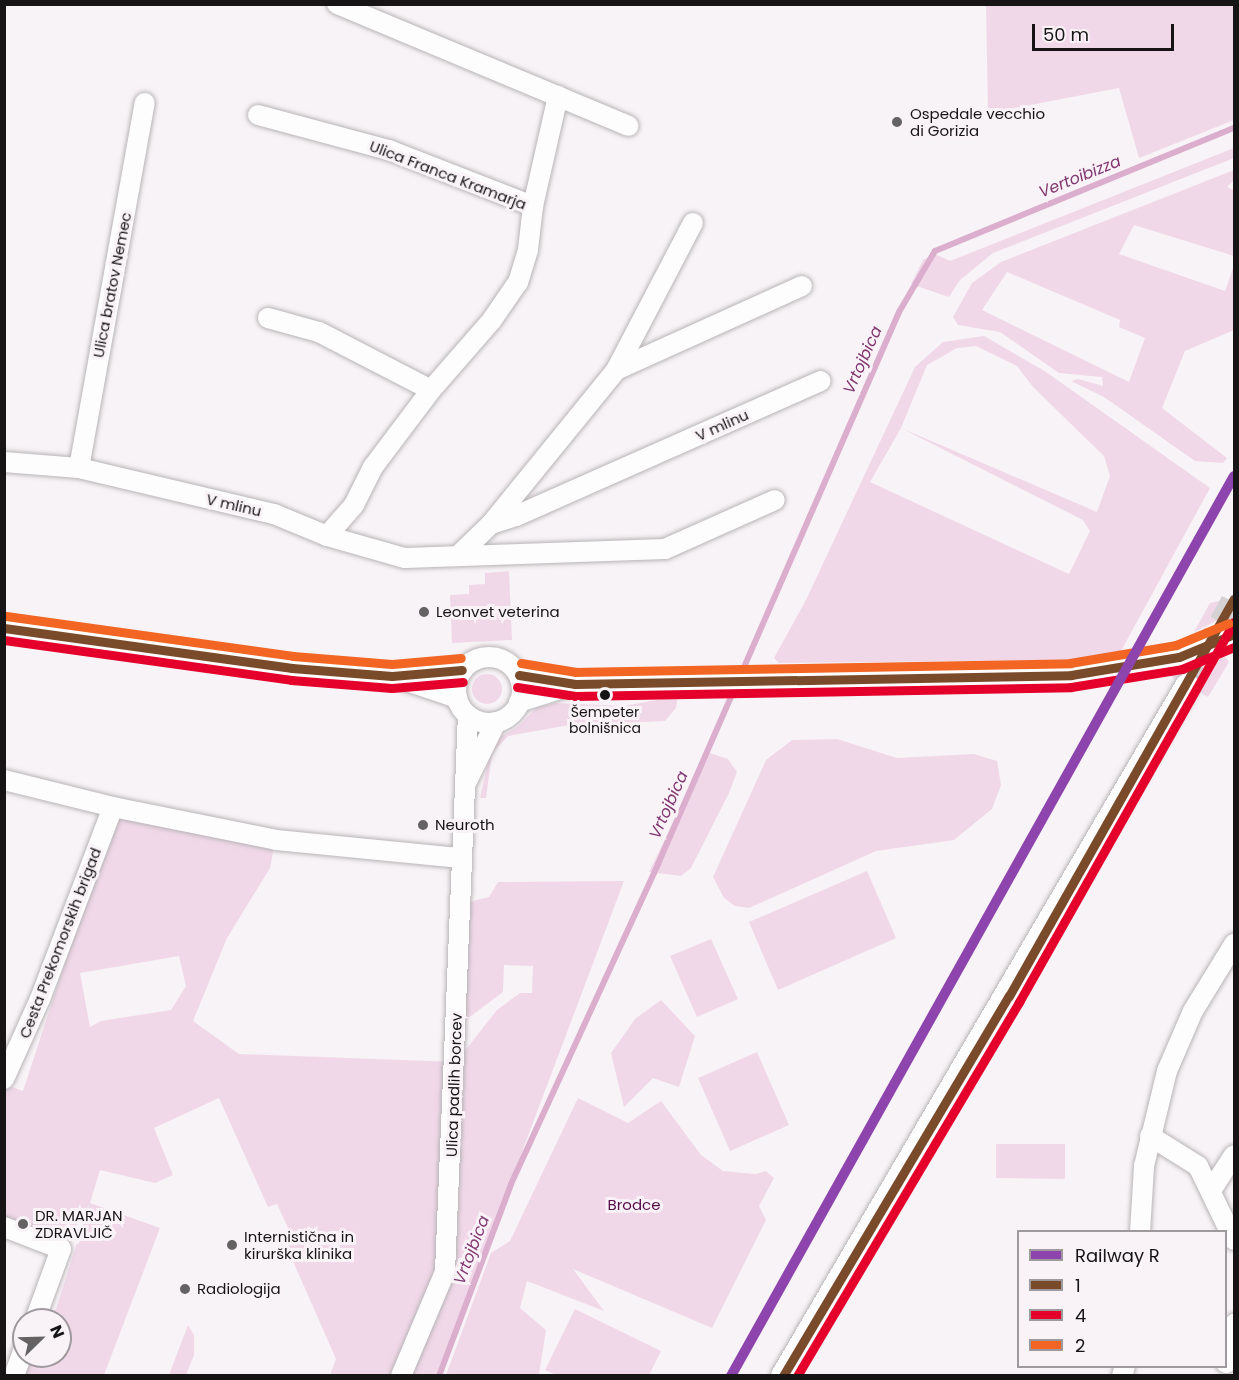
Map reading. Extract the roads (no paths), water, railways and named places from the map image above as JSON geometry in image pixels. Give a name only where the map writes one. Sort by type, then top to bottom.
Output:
[{"type":"main road","points":[[783,1376],[1009,996],[1187,686]]},
{"type":"street","points":[[337,4],[629,126]]},
{"type":"street","name":"Ulica Franca Kramarja","points":[[327,536],[354,506],[373,467],[431,390],[492,320],[518,282],[528,250],[533,206],[558,96]]},
{"type":"street","name":"Ulica bratov Nemec","points":[[79,468],[145,103]]},
{"type":"street","name":"Ulica Franca Kramarja","points":[[258,115],[389,150],[533,206]]},
{"type":"street","name":"V mlinu","points":[[459,555],[490,524],[616,370],[693,223]]},
{"type":"street","name":"V mlinu","points":[[616,370],[802,286]]},
{"type":"street","points":[[268,318],[319,332],[431,390]]},
{"type":"street","name":"V mlinu","points":[[490,524],[516,516],[820,381]]},
{"type":"street","name":"V mlinu","points":[[4,462],[79,468],[274,514],[327,536],[405,558],[665,549],[775,500]]},
{"type":"street","points":[[4,628],[292,668],[392,676],[462,670],[477,658],[497,657],[519,675],[575,684],[1071,675],[1179,657],[1234,634]]},
{"type":"street","points":[[462,670],[462,707]]},
{"type":"street","points":[[392,676],[462,707],[486,723],[496,722],[510,715],[519,702],[519,675]]},
{"type":"street","points":[[519,702],[575,684]]},
{"type":"street","name":"Ulica padlih borcev","points":[[401,1376],[445,1272],[465,786],[462,707]]},
{"type":"street","name":"Ulica padlih borcev","points":[[465,786],[496,722]]},
{"type":"street","points":[[4,780],[114,807],[276,840],[461,858]]},
{"type":"street","name":"Cesta Prekomorskih brigad","points":[[4,1079],[40,999],[114,807]]},
{"type":"street","points":[[1140,1230],[1150,1136],[1167,1071],[1212,977],[1234,944]]},
{"type":"street","points":[[1150,1136],[1198,1166],[1212,1189],[1234,1240]]},
{"type":"street","points":[[1212,1189],[1234,1155]]},
{"type":"street","points":[[4,1227],[61,1249],[39,1308]]},
{"type":"street","points":[[1227,1356],[1234,1324]]},
{"type":"waterway","name":"Vrtojbica","points":[[439,1376],[511,1184],[658,864],[899,312],[935,251],[1234,128]]},
{"type":"tunnel","points":[[1187,686],[1234,599]]},
{"type":"rail line","name":"R","points":[[731,1376],[1234,476]]},
{"type":"place","name":"Ospedale vecchio di Gorizia","points":[[897,122]]},
{"type":"place","name":"Leonvet veterina","points":[[424,612]]},
{"type":"place","name":"Šempeter bolnišnica","points":[[605,695]]},
{"type":"place","name":"Neuroth","points":[[423,825]]},
{"type":"place","name":"DR. MARJAN ZDRAVLJIČ","points":[[23,1224]]},
{"type":"place","name":"Internistična in kirurška klinika","points":[[232,1245]]},
{"type":"place","name":"Radiologija","points":[[185,1289]]},
{"type":"water label","name":"Vertoibizza","points":[[1080,177]]},
{"type":"park label","name":"Brodce","points":[[634,1205]]}]
